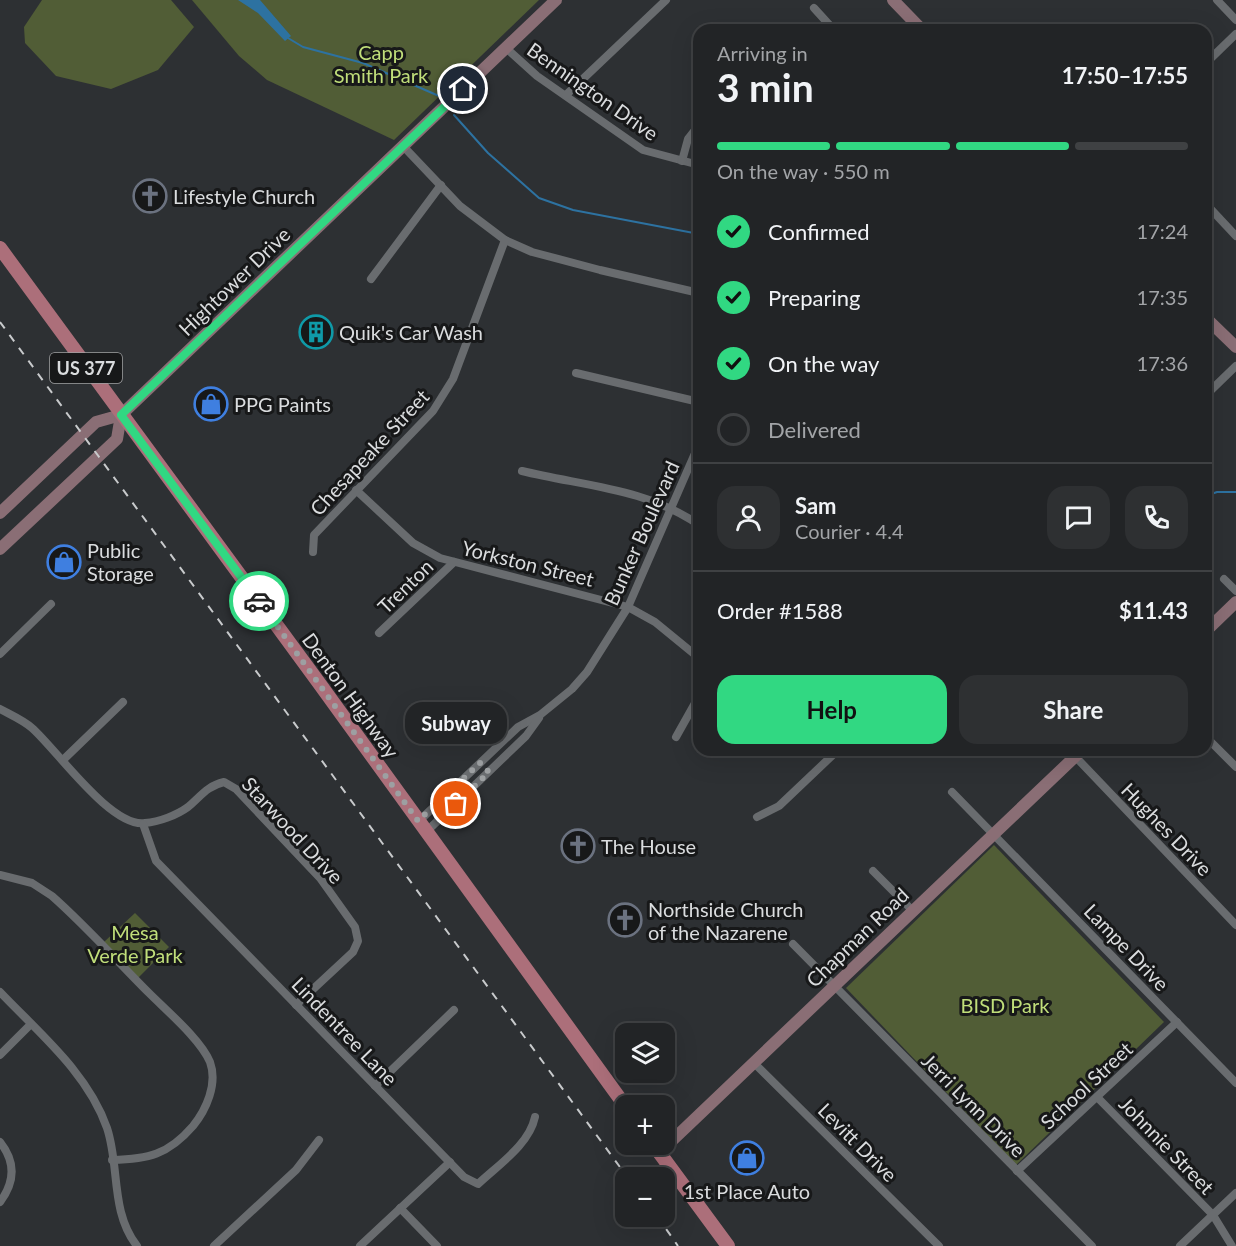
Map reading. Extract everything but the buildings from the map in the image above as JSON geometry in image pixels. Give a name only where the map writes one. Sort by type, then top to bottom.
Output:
[{"type":"main road","name":"Hightower Drive","points":[[121,415],[556,0]]},
{"type":"main road","points":[[893,0],[916,24]]},
{"type":"main road","name":"Denton Highway","points":[[0,248],[617,1095]]},
{"type":"main road","points":[[1212,324],[1236,347]]},
{"type":"main road","points":[[0,513],[96,422],[121,415],[117,439],[0,549]]},
{"type":"main road","points":[[1212,626],[1235,605]]},
{"type":"main road","name":"Chapman Road","points":[[675,1132],[754,1063],[1071,756]]},
{"type":"main road","points":[[660,1155],[728,1246]]},
{"type":"street","points":[[566,95],[666,0]]},
{"type":"street","points":[[1217,0],[1236,20]]},
{"type":"street","points":[[814,8],[829,24]]},
{"type":"street","points":[[1212,57],[1236,34]]},
{"type":"street","name":"Bennington Drive","points":[[506,48],[537,76],[644,150],[693,164]]},
{"type":"street","points":[[682,162],[688,139],[693,133]]},
{"type":"street","points":[[403,146],[466,211],[505,240],[532,252],[693,292]]},
{"type":"street","points":[[371,279],[441,185]]},
{"type":"street","points":[[1212,210],[1236,236]]},
{"type":"street","name":"Chesapeake Street","points":[[313,552],[314,535],[433,411],[448,388],[505,240]]},
{"type":"street","points":[[1212,389],[1236,366]]},
{"type":"street","points":[[576,374],[693,401]]},
{"type":"street","name":"Bunker Boulevard","points":[[422,827],[480,763],[518,727],[540,715],[572,689],[587,672],[628,607],[693,458]]},
{"type":"street","points":[[522,471],[645,496],[671,507],[693,521]]},
{"type":"street","name":"Yorkston Street","points":[[356,490],[413,543],[454,562],[602,598],[628,607],[655,622],[693,653]]},
{"type":"street","name":"Trenton","points":[[379,633],[454,562]]},
{"type":"street","points":[[1224,579],[1236,591]]},
{"type":"street","points":[[0,654],[51,604]]},
{"type":"street","points":[[63,760],[123,702]]},
{"type":"street","points":[[676,737],[693,707]]},
{"type":"street","points":[[0,710],[31,727],[121,817],[143,824]]},
{"type":"street","name":"Bunker Boulevard","points":[[422,827],[489,772],[526,736],[540,715]]},
{"type":"street","points":[[1212,743],[1236,767]]},
{"type":"street","points":[[757,817],[778,806],[832,756]]},
{"type":"street","name":"Hughes Drive","points":[[1079,756],[1236,925]]},
{"type":"street","points":[[480,763],[489,772]]},
{"type":"street","name":"Starwood Drive","points":[[143,824],[174,815],[187,807],[210,785],[224,782],[236,789],[320,878],[355,927],[358,941],[353,952],[296,1005]]},
{"type":"street","name":"Lampe Drive","points":[[952,792],[1236,1083]]},
{"type":"street","name":"Lindentree Lane","points":[[143,824],[148,844],[156,861],[464,1177],[477,1184],[522,1142],[532,1129],[535,1117]]},
{"type":"street","points":[[873,871],[913,911]]},
{"type":"street","points":[[0,875],[32,883],[59,901],[170,1014],[201,1048],[210,1063],[211,1090],[207,1105],[184,1136],[150,1157],[112,1160]]},
{"type":"street","name":"Jerri Lynn Drive","points":[[793,944],[833,987],[1092,1246]]},
{"type":"street","points":[[0,992],[93,1095],[108,1130],[123,1223],[137,1246]]},
{"type":"street","points":[[375,1086],[454,1010]]},
{"type":"street","name":"School Street","points":[[1017,1171],[1178,1022]]},
{"type":"street","points":[[0,1055],[31,1024]]},
{"type":"street","name":"Levitt Drive","points":[[754,1063],[939,1246]]},
{"type":"street","name":"Johnnie Street","points":[[1097,1097],[1213,1215],[1232,1246]]},
{"type":"street","points":[[214,1246],[296,1170],[319,1140]]},
{"type":"street","points":[[0,1142],[11,1161],[12,1170],[8,1192],[0,1202]]},
{"type":"street","points":[[360,1246],[450,1162]]},
{"type":"street","points":[[1180,1246],[1236,1194]]},
{"type":"street","points":[[400,1208],[437,1246]]},
{"type":"green space","points":[[42,0],[171,0],[194,27],[158,70],[111,89],[56,76],[25,43],[24,27]]},
{"type":"green space","name":"Capp Smith Park","points":[[192,0],[539,0],[394,140],[267,80],[239,56]]},
{"type":"green space","name":"BISD Park","points":[[994,845],[1164,1022],[1016,1165],[846,988]]},
{"type":"green space","name":"Mesa Verde Park","points":[[135,913],[169,947],[138,978],[104,942]]},
{"type":"water","points":[[238,0],[260,0],[291,36],[285,41],[258,13]]},
{"type":"waterway","points":[[288,38],[303,47],[363,63],[439,96]]},
{"type":"waterway","points":[[454,115],[488,153],[539,198],[573,210],[693,233]]},
{"type":"waterway","points":[[1212,494],[1236,492]]},
{"type":"railway","points":[[0,322],[620,1167]]},
{"type":"railway","points":[[665,1227],[678,1246]]},
{"type":"way so far","points":[[259,601],[418,821],[480,763],[489,772],[456,804]]},
{"type":"place","name":"Lifestyle Church","points":[[150,196]]},
{"type":"place","name":"Quik's Car Wash","points":[[316,332]]},
{"type":"place","name":"PPG Paints","points":[[211,404]]},
{"type":"place","name":"Public Storage","points":[[64,562]]},
{"type":"place","name":"Subway","points":[[456,804]]},
{"type":"place","name":"The House","points":[[578,846]]},
{"type":"place","name":"Northside Church of the Nazarene","points":[[625,920]]},
{"type":"place","name":"1st Place Auto","points":[[747,1158]]},
{"type":"route","points":[[259,601],[121,415],[463,89]]}]
